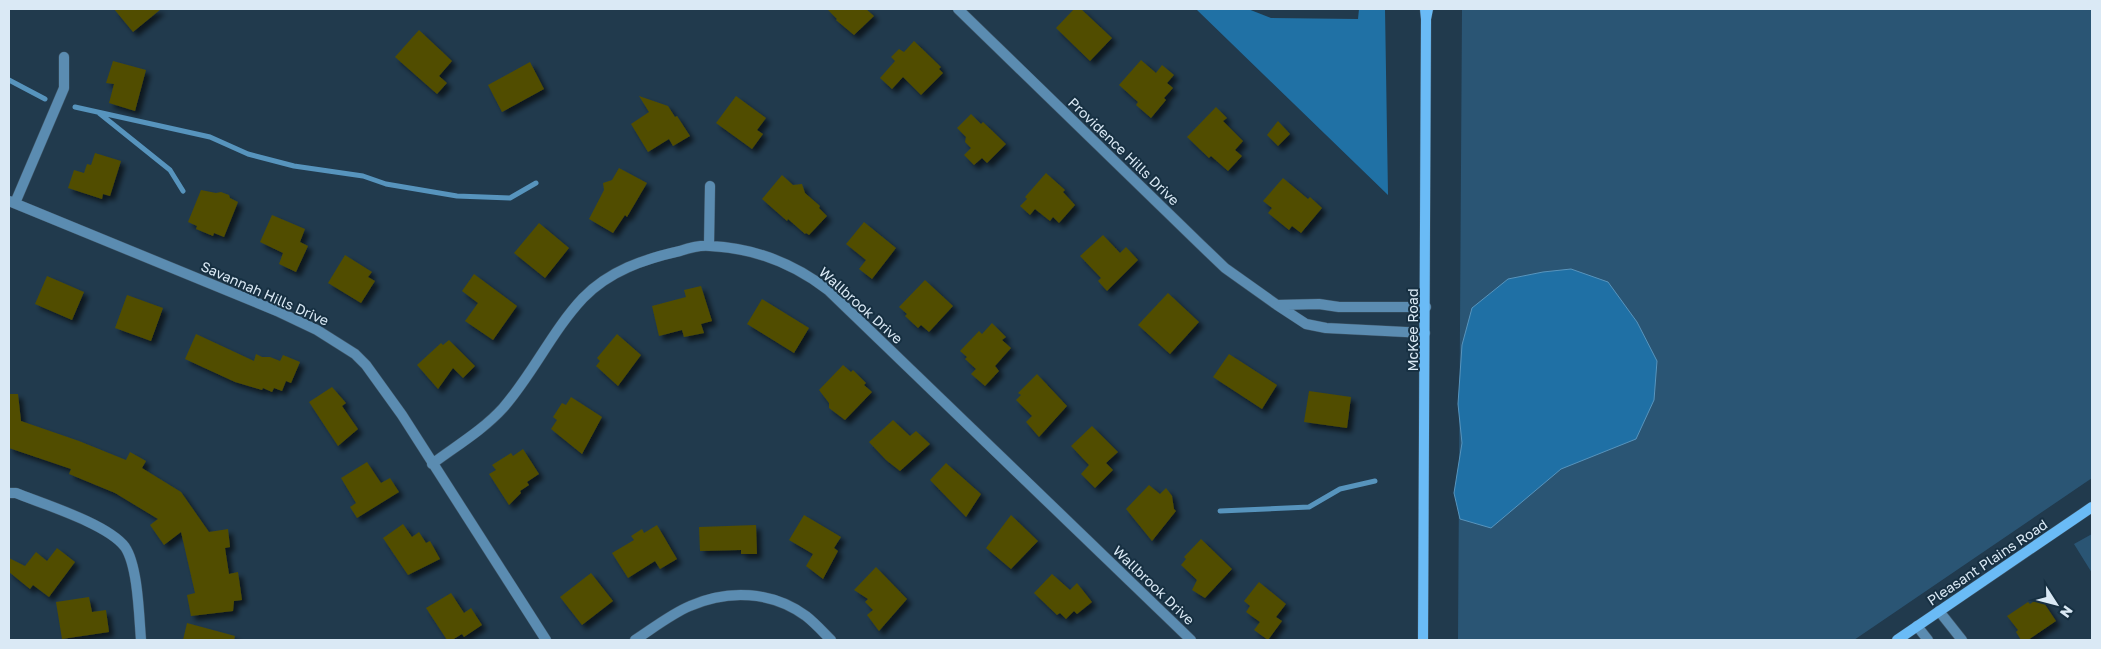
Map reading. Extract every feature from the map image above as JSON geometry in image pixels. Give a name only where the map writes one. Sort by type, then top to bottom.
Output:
[{"type":"street","name":"Providence Hills Drive","points":[[958,9],[1225,268],[1277,305],[1306,324],[1326,328],[1425,333]]},
{"type":"street","name":"McKee Road","points":[[1423,640],[1426,12]]},
{"type":"street","points":[[12,202],[64,88],[64,57]]},
{"type":"street","points":[[709,245],[710,186]]},
{"type":"street","name":"Savannah Hills Drive","points":[[12,202],[278,312],[318,330],[355,354],[366,365],[402,415],[546,640]]},
{"type":"street","name":"Wallbrook Drive","points":[[432,464],[483,427],[502,409],[522,384],[572,311],[602,282],[620,270],[653,257],[709,245],[760,254],[786,263],[807,274],[828,290],[1191,640]]},
{"type":"street","points":[[1277,305],[1319,304],[1339,307],[1426,307]]},
{"type":"street","points":[[9,493],[16,493],[103,529],[125,547],[136,577],[142,640]]},
{"type":"street","name":"Pleasant Plains Road","points":[[1897,640],[2092,507]]},
{"type":"street","points":[[634,640],[689,606],[717,597],[745,594],[768,598],[790,606],[807,617],[831,640]]},
{"type":"street","points":[[1939,611],[1962,640]]},
{"type":"street","points":[[1917,626],[1928,640]]},
{"type":"shaded area","points":[[1196,9],[1248,9],[1271,18],[1358,19],[1359,9],[1385,9],[1388,195]]},
{"type":"shaded area","points":[[1462,9],[2092,9],[2092,478],[1854,640],[1458,640]]},
{"type":"shaded area","points":[[1571,269],[1608,282],[1637,322],[1657,361],[1654,400],[1636,439],[1561,469],[1491,528],[1460,519],[1454,493],[1462,443],[1458,404],[1462,345],[1472,308],[1508,279]]},
{"type":"shaded area","points":[[2092,534],[2092,573],[2074,544]]},
{"type":"building","points":[[114,9],[161,9],[133,32]]},
{"type":"building","points":[[827,9],[866,9],[874,16],[854,35],[836,20]]},
{"type":"building","points":[[1074,9],[1081,9],[1112,38],[1090,61],[1056,28]]},
{"type":"building","points":[[419,30],[452,61],[439,76],[447,83],[437,94],[395,57]]},
{"type":"building","points":[[914,41],[941,67],[939,69],[943,73],[921,95],[903,77],[892,89],[880,78],[895,61],[891,57],[899,49],[904,52]]},
{"type":"building","points":[[1141,60],[1156,73],[1162,65],[1174,75],[1167,83],[1173,88],[1151,118],[1136,105],[1138,102],[1119,85]]},
{"type":"building","points":[[113,61],[146,70],[135,111],[109,103],[114,84],[106,83]]},
{"type":"building","points":[[530,62],[544,89],[502,112],[488,85]]},
{"type":"building","points":[[639,96],[668,106],[690,136],[673,146],[669,139],[648,152],[631,124],[649,112]]},
{"type":"building","points":[[736,96],[766,118],[757,130],[763,134],[752,149],[716,123]]},
{"type":"building","points":[[1216,107],[1227,118],[1223,121],[1243,141],[1235,150],[1242,156],[1228,171],[1211,156],[1209,158],[1187,137]]},
{"type":"building","points":[[971,114],[981,124],[983,122],[1006,144],[987,163],[982,158],[974,165],[964,155],[971,148],[965,142],[966,137],[957,128]]},
{"type":"building","points":[[1278,121],[1290,134],[1278,146],[1267,135]]},
{"type":"building","points":[[95,153],[121,161],[110,196],[103,194],[102,199],[68,188],[74,170],[84,173],[87,164],[91,165]]},
{"type":"building","points":[[619,168],[647,183],[627,217],[625,215],[613,233],[589,219],[604,190],[603,183],[612,180]]},
{"type":"building","points":[[1046,173],[1065,190],[1063,192],[1075,205],[1059,223],[1053,217],[1050,221],[1035,209],[1030,215],[1020,206],[1027,199],[1025,197]]},
{"type":"building","points":[[782,175],[793,185],[802,184],[805,193],[820,206],[819,208],[827,216],[809,235],[805,234],[788,219],[787,221],[762,199]]},
{"type":"building","points":[[1283,178],[1322,208],[1301,233],[1292,226],[1289,230],[1268,213],[1272,208],[1263,201]]},
{"type":"building","points":[[201,190],[221,192],[238,202],[224,237],[214,233],[213,236],[196,229],[197,226],[188,222]]},
{"type":"building","points":[[272,215],[305,229],[300,242],[308,246],[296,272],[279,264],[283,253],[260,242]]},
{"type":"building","points":[[864,222],[896,248],[872,279],[859,269],[866,260],[846,244]]},
{"type":"building","points":[[539,223],[569,248],[545,278],[514,253]]},
{"type":"building","points":[[1103,235],[1120,253],[1126,247],[1138,260],[1107,291],[1098,281],[1101,278],[1080,256]]},
{"type":"building","points":[[345,255],[372,272],[368,277],[375,281],[361,303],[328,283]]},
{"type":"building","points":[[474,274],[517,306],[493,340],[465,321],[478,303],[462,291]]},
{"type":"building","points":[[47,276],[84,292],[72,320],[35,304]]},
{"type":"building","points":[[925,280],[953,306],[929,332],[921,325],[918,328],[905,316],[907,314],[899,307]]},
{"type":"building","points":[[701,286],[712,321],[701,324],[704,333],[684,337],[682,330],[659,336],[652,306],[686,297],[684,290]]},
{"type":"building","points":[[1168,293],[1199,322],[1170,354],[1138,325]]},
{"type":"building","points":[[127,295],[163,308],[151,341],[115,328]]},
{"type":"building","points":[[762,299],[809,328],[794,353],[747,324]]},
{"type":"building","points":[[992,323],[1006,337],[1002,340],[1011,348],[995,366],[999,371],[985,386],[971,374],[976,369],[965,359],[967,357],[960,351],[979,331],[982,334]]},
{"type":"building","points":[[196,334],[254,361],[256,354],[280,361],[283,355],[300,362],[291,383],[286,381],[282,391],[274,388],[272,392],[263,388],[262,390],[235,382],[185,359]]},
{"type":"building","points":[[617,334],[641,355],[618,386],[596,366],[600,361],[597,358]]},
{"type":"building","points":[[449,340],[475,366],[463,378],[453,368],[438,389],[417,365],[441,343],[443,345]]},
{"type":"building","points":[[1229,354],[1277,385],[1262,409],[1213,377]]},
{"type":"building","points":[[843,365],[851,372],[853,370],[872,392],[845,420],[829,408],[829,403],[819,390]]},
{"type":"building","points":[[1037,374],[1067,406],[1039,437],[1026,422],[1032,416],[1016,400],[1021,395],[1018,393]]},
{"type":"building","points":[[332,387],[346,403],[342,406],[358,429],[338,446],[309,402]]},
{"type":"building","points":[[1309,391],[1351,397],[1347,428],[1304,422]]},
{"type":"building","points":[[9,394],[18,394],[21,421],[126,460],[130,452],[146,461],[142,468],[181,492],[209,532],[228,529],[230,547],[225,548],[229,574],[238,572],[242,600],[234,601],[233,611],[191,616],[187,595],[195,593],[181,532],[164,545],[150,525],[158,519],[115,493],[69,474],[71,469],[9,448]]},
{"type":"building","points":[[571,397],[602,417],[582,454],[551,429],[557,420],[553,417],[562,403],[566,405]]},
{"type":"building","points":[[893,420],[910,436],[916,431],[930,444],[900,471],[886,460],[869,442]]},
{"type":"building","points":[[1092,426],[1118,452],[1106,463],[1113,470],[1095,488],[1081,474],[1089,465],[1071,446]]},
{"type":"building","points":[[523,449],[539,474],[527,482],[529,485],[520,491],[521,493],[509,505],[489,474],[496,470],[492,465],[511,453],[513,456]]},
{"type":"building","points":[[367,462],[381,483],[390,478],[399,492],[357,518],[350,507],[356,503],[341,478]]},
{"type":"building","points":[[946,463],[981,494],[966,517],[930,480]]},
{"type":"building","points":[[1149,485],[1160,494],[1166,488],[1172,496],[1176,511],[1152,541],[1126,509]]},
{"type":"building","points":[[804,515],[841,537],[834,548],[838,551],[823,579],[806,566],[813,554],[789,540]]},
{"type":"building","points":[[1011,515],[1038,541],[1011,569],[986,548]]},
{"type":"building","points":[[403,524],[412,537],[419,532],[426,543],[430,541],[440,559],[408,575],[383,538]]},
{"type":"building","points":[[657,525],[677,559],[660,569],[655,561],[628,578],[612,553],[634,540],[631,536],[642,529],[644,533]]},
{"type":"building","points":[[756,525],[757,554],[741,554],[741,550],[700,551],[699,527]]},
{"type":"building","points":[[1201,539],[1232,569],[1205,598],[1192,590],[1197,580],[1181,565],[1186,559],[1184,557]]},
{"type":"building","points":[[57,548],[75,562],[49,597],[33,585],[30,589],[9,572],[9,558],[25,566],[36,552],[47,561]]},
{"type":"building","points":[[876,567],[907,599],[879,631],[867,615],[873,610],[865,602],[868,599],[854,590]]},
{"type":"building","points":[[591,573],[613,601],[582,625],[560,597]]},
{"type":"building","points":[[1052,574],[1070,590],[1077,583],[1092,602],[1077,614],[1074,611],[1066,619],[1060,613],[1057,615],[1034,593]]},
{"type":"building","points":[[1259,582],[1286,604],[1276,617],[1282,621],[1268,640],[1254,630],[1260,622],[1246,612],[1250,606],[1244,601]]},
{"type":"building","points":[[451,593],[464,613],[471,608],[482,625],[464,637],[462,634],[452,640],[447,640],[426,608]]},
{"type":"building","points":[[89,597],[92,612],[106,610],[109,632],[62,639],[56,602]]},
{"type":"building","points":[[2040,597],[2056,621],[2028,640],[2021,640],[2016,632],[2018,630],[2007,616],[2028,602],[2030,604]]},
{"type":"building","points":[[187,623],[235,636],[234,640],[183,640]]},
{"type":"waterway","points":[[9,80],[45,99]]},
{"type":"waterway","points":[[75,107],[210,137],[248,154],[294,166],[363,176],[386,184],[457,196],[510,198],[536,183]]},
{"type":"waterway","points":[[99,113],[170,170],[183,191]]},
{"type":"waterway","points":[[1220,511],[1309,507],[1340,489],[1375,481]]}]
